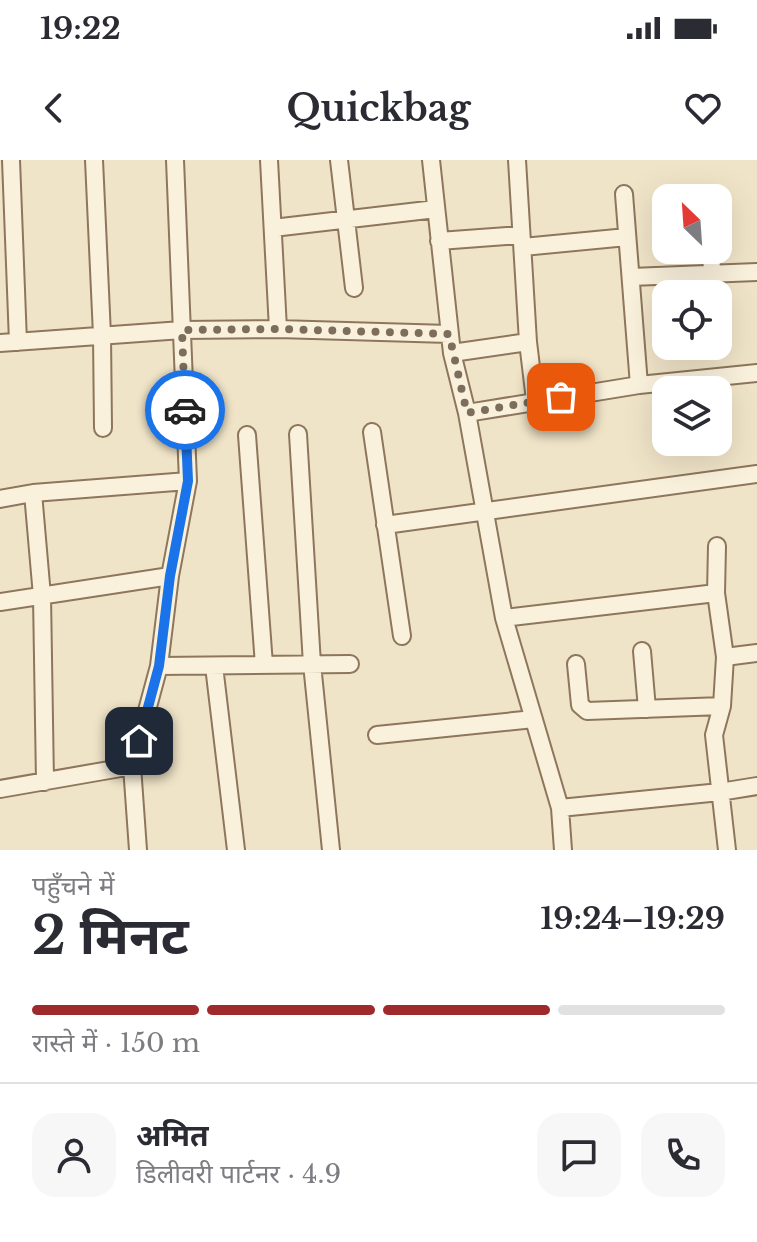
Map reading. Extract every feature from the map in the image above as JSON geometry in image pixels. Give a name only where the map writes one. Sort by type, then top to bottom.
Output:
[{"type":"street","points":[[11,160],[8,283],[18,342]]},
{"type":"street","points":[[94,160],[103,428]]},
{"type":"street","points":[[138,850],[132,766],[159,666],[170,576],[188,481],[175,160]]},
{"type":"street","points":[[269,160],[278,329]]},
{"type":"street","points":[[339,160],[354,288]]},
{"type":"street","points":[[431,160],[452,353],[467,413],[504,618],[560,808],[563,850]]},
{"type":"street","points":[[517,160],[528,342],[535,400]]},
{"type":"street","points":[[624,194],[639,385]]},
{"type":"street","points":[[273,228],[436,209]]},
{"type":"street","points":[[439,241],[627,237]]},
{"type":"street","points":[[712,264],[712,274]]},
{"type":"street","points":[[631,277],[757,272]]},
{"type":"street","points":[[0,343],[182,330],[278,329],[449,334]]},
{"type":"street","points":[[452,353],[528,342]]},
{"type":"street","points":[[467,413],[639,385],[757,373]]},
{"type":"street","points":[[372,432],[402,636]]},
{"type":"street","points":[[298,434],[312,664],[331,850]]},
{"type":"street","points":[[247,435],[264,665]]},
{"type":"street","points":[[385,525],[757,474]]},
{"type":"street","points":[[0,499],[33,493],[188,481]]},
{"type":"street","points":[[33,493],[42,596],[45,782]]},
{"type":"street","points":[[717,546],[716,593],[725,657],[722,706],[714,735],[727,850]]},
{"type":"street","points":[[0,602],[170,576]]},
{"type":"street","points":[[504,618],[716,593]]},
{"type":"street","points":[[642,651],[647,709]]},
{"type":"street","points":[[725,657],[757,653]]},
{"type":"street","points":[[159,666],[350,664]]},
{"type":"street","points":[[576,664],[583,709],[722,706]]},
{"type":"street","points":[[214,666],[236,850]]},
{"type":"street","points":[[377,735],[534,719]]},
{"type":"street","points":[[0,789],[132,766]]},
{"type":"street","points":[[560,808],[757,786]]},
{"type":"way so far","points":[[185,410],[182,330],[278,329],[449,334],[467,413],[561,397]]},
{"type":"route","points":[[139,741],[159,666],[170,576],[188,481],[185,410]]}]
